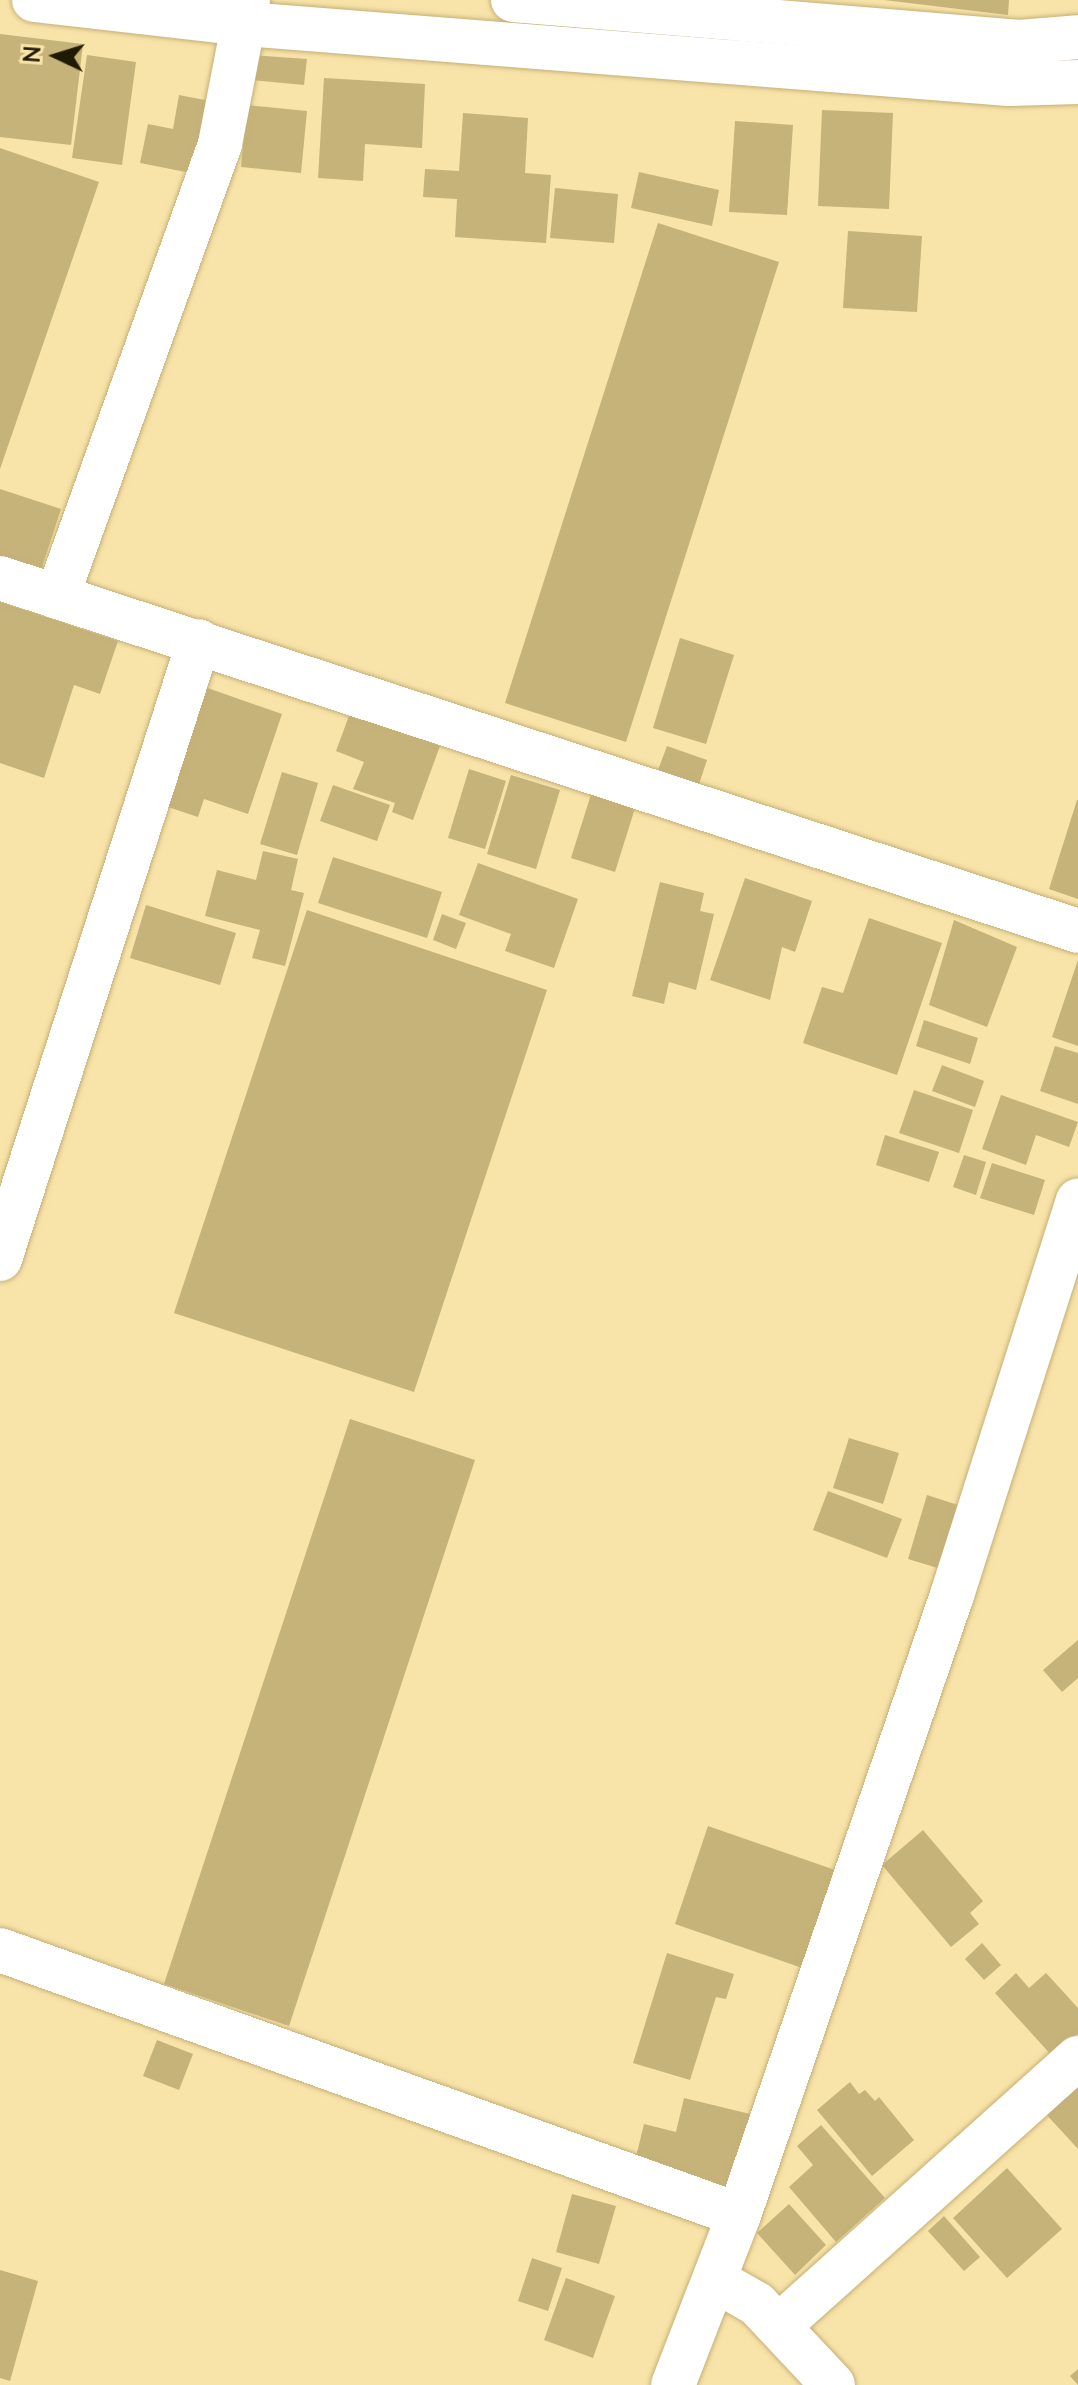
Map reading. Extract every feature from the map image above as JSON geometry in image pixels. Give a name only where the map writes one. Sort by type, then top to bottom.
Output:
[{"type":"street","points":[[34,0],[246,14],[1009,84],[1078,82]]},
{"type":"street","points":[[513,0],[1019,42],[1078,37]]},
{"type":"street","points":[[57,597],[220,144],[246,14]]},
{"type":"street","points":[[0,578],[1078,931]]},
{"type":"street","points":[[0,1259],[199,641]]},
{"type":"street","points":[[673,2385],[739,2215],[952,1595],[1078,1201]]},
{"type":"street","points":[[0,1950],[739,2215]]},
{"type":"street","points":[[780,2325],[1078,2058]]},
{"type":"street","points":[[715,2280],[757,2304],[780,2325],[833,2385]]},
{"type":"building","points":[[884,0],[1009,0],[1008,15]]},
{"type":"building","points":[[0,34],[83,44],[71,145],[0,137]]},
{"type":"building","points":[[87,55],[136,62],[122,165],[72,158]]},
{"type":"building","points":[[252,55],[307,59],[304,85],[250,80]]},
{"type":"building","points":[[324,78],[425,84],[422,148],[365,144],[363,181],[318,178]]},
{"type":"building","points":[[179,95],[210,101],[196,174],[140,163],[148,124],[173,129]]},
{"type":"building","points":[[247,105],[307,111],[301,173],[241,167]]},
{"type":"building","points":[[822,110],[893,113],[889,209],[818,206]]},
{"type":"building","points":[[463,113],[528,118],[525,173],[551,175],[546,243],[455,237],[457,199],[423,197],[425,169],[459,171]]},
{"type":"building","points":[[735,121],[793,125],[787,215],[729,212]]},
{"type":"building","points":[[0,148],[99,182],[0,469]]},
{"type":"building","points":[[639,172],[719,190],[712,226],[631,208]]},
{"type":"building","points":[[555,188],[618,194],[614,243],[550,238]]},
{"type":"building","points":[[658,223],[779,262],[626,742],[505,703]]},
{"type":"building","points":[[848,231],[922,236],[917,312],[843,308]]},
{"type":"building","points":[[0,489],[61,509],[40,573],[0,560]]},
{"type":"building","points":[[0,602],[118,641],[100,694],[74,685],[44,778],[0,763]]},
{"type":"building","points":[[680,638],[734,655],[706,744],[653,728]]},
{"type":"building","points":[[202,686],[282,714],[248,814],[204,799],[198,817],[162,805]]},
{"type":"building","points":[[350,713],[440,746],[413,820],[392,812],[395,803],[353,789],[364,762],[336,751]]},
{"type":"building","points":[[667,746],[707,760],[699,784],[658,770]]},
{"type":"building","points":[[469,769],[506,781],[485,849],[448,838]]},
{"type":"building","points":[[282,772],[318,783],[297,855],[260,844]]},
{"type":"building","points":[[511,775],[560,790],[536,869],[487,854]]},
{"type":"building","points":[[333,785],[390,805],[377,841],[320,821]]},
{"type":"building","points":[[592,791],[636,805],[615,872],[571,858]]},
{"type":"building","points":[[1078,800],[1078,899],[1049,889]]},
{"type":"building","points":[[263,851],[298,859],[291,890],[304,893],[285,966],[252,958],[260,930],[205,916],[217,870],[256,880]]},
{"type":"building","points":[[333,857],[442,892],[427,938],[318,903]]},
{"type":"building","points":[[478,863],[578,899],[554,968],[505,951],[511,934],[459,915]]},
{"type":"building","points":[[745,878],[812,901],[795,952],[782,947],[770,1000],[710,980]]},
{"type":"building","points":[[660,882],[704,893],[700,911],[714,914],[696,990],[669,982],[664,1004],[632,996]]},
{"type":"building","points":[[146,905],[236,933],[220,985],[130,958]]},
{"type":"building","points":[[307,910],[547,990],[414,1392],[174,1313]]},
{"type":"building","points":[[442,914],[466,923],[456,949],[433,940]]},
{"type":"building","points":[[869,918],[942,943],[897,1075],[803,1043],[822,987],[843,993]]},
{"type":"building","points":[[954,920],[1017,947],[987,1027],[929,1005]]},
{"type":"building","points":[[1078,960],[1078,1046],[1052,1037]]},
{"type":"building","points":[[924,1020],[978,1038],[970,1064],[916,1046]]},
{"type":"building","points":[[1055,1046],[1078,1053],[1078,1104],[1040,1091]]},
{"type":"building","points":[[942,1065],[984,1081],[975,1107],[932,1091]]},
{"type":"building","points":[[914,1090],[973,1110],[959,1153],[899,1133]]},
{"type":"building","points":[[1001,1095],[1078,1122],[1069,1147],[1036,1135],[1026,1165],[982,1149]]},
{"type":"building","points":[[885,1135],[939,1152],[929,1182],[876,1165]]},
{"type":"building","points":[[964,1155],[986,1162],[976,1195],[953,1187]]},
{"type":"building","points":[[992,1163],[1045,1180],[1034,1215],[980,1198]]},
{"type":"building","points":[[350,1419],[475,1460],[289,2026],[164,1984]]},
{"type":"building","points":[[849,1438],[899,1453],[883,1504],[833,1488]]},
{"type":"building","points":[[828,1491],[902,1519],[887,1558],[813,1530]]},
{"type":"building","points":[[927,1495],[961,1506],[941,1569],[908,1559]]},
{"type":"building","points":[[1078,1640],[1078,1678],[1062,1692],[1043,1670]]},
{"type":"building","points":[[708,1826],[838,1871],[805,1969],[675,1924]]},
{"type":"building","points":[[923,1830],[983,1901],[970,1913],[979,1924],[951,1947],[882,1865]]},
{"type":"building","points":[[982,1943],[1001,1965],[984,1980],[965,1959]]},
{"type":"building","points":[[667,1953],[734,1974],[726,1999],[716,1997],[690,2080],[633,2063]]},
{"type":"building","points":[[1016,1973],[1029,1988],[1046,1973],[1078,2008],[1078,2034],[1053,2057],[995,1993]]},
{"type":"building","points":[[157,2040],[193,2054],[179,2090],[143,2076]]},
{"type":"building","points":[[850,2082],[859,2094],[865,2090],[875,2101],[879,2097],[914,2140],[872,2176],[817,2110]]},
{"type":"building","points":[[1078,2084],[1078,2149],[1046,2114]]},
{"type":"building","points":[[684,2098],[750,2114],[732,2192],[633,2169],[644,2124],[676,2132]]},
{"type":"building","points":[[821,2125],[885,2198],[836,2242],[789,2187],[813,2165],[797,2146]]},
{"type":"building","points":[[1007,2168],[1062,2229],[1007,2278],[953,2218]]},
{"type":"building","points":[[572,2194],[616,2206],[599,2264],[556,2252]]},
{"type":"building","points":[[789,2204],[826,2245],[795,2275],[757,2233]]},
{"type":"building","points":[[944,2216],[980,2257],[964,2271],[928,2231]]},
{"type":"building","points":[[532,2258],[562,2268],[548,2311],[518,2301]]},
{"type":"building","points":[[0,2270],[38,2281],[10,2381],[0,2378]]},
{"type":"building","points":[[566,2278],[615,2296],[593,2358],[544,2340]]},
{"type":"building","points":[[1078,2369],[1078,2385],[1070,2376]]}]
